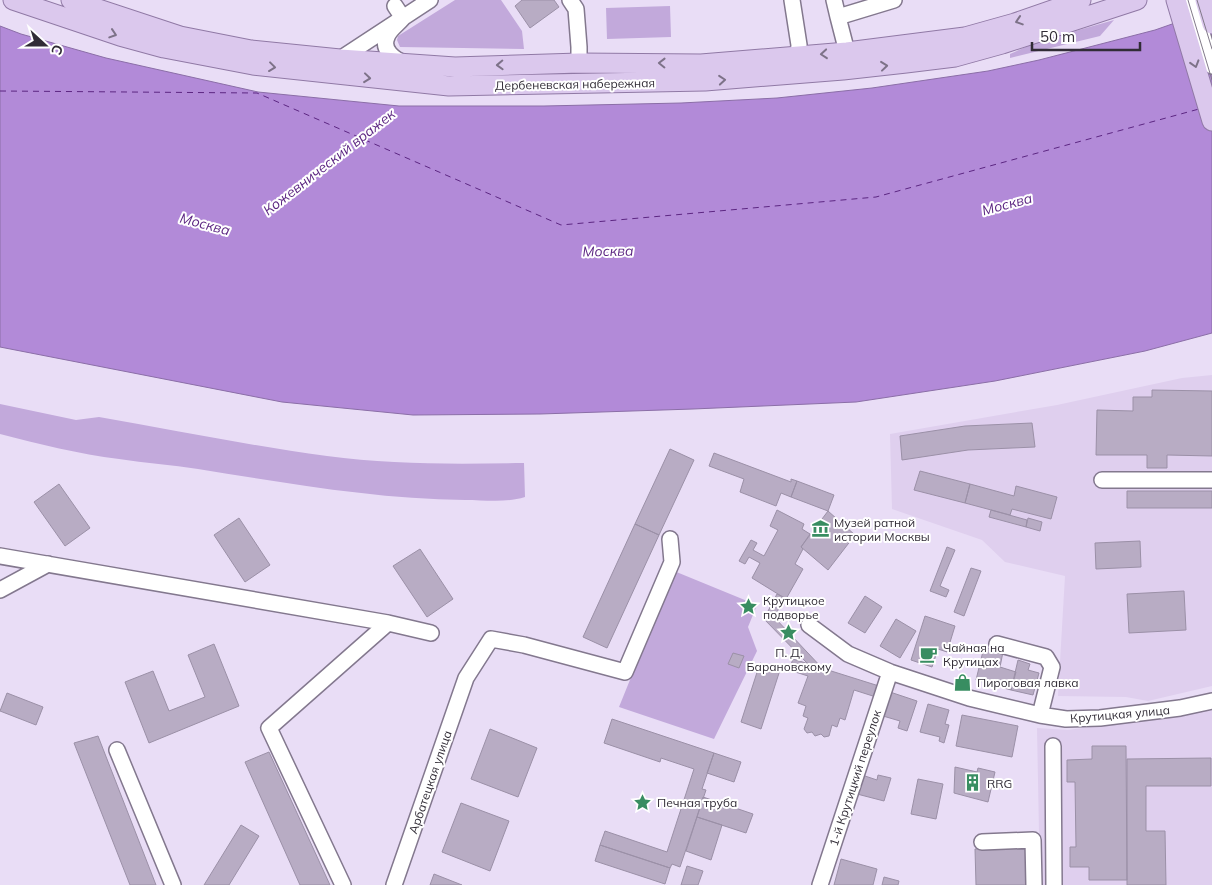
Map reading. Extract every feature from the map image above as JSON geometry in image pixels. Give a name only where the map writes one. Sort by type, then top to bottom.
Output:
[{"type":"main road","name":"Дербеневская набережная","points":[[13,0],[120,36],[164,48],[253,65],[449,86],[705,81],[843,70],[955,57],[1002,44],[1137,0]]},
{"type":"main road","name":"Дербеневская набережная","points":[[72,0],[180,36],[252,50],[340,59],[455,67],[579,62],[702,64],[847,52],[965,37],[1015,23],[1081,0]]},
{"type":"main road","points":[[1176,0],[1212,121]]},
{"type":"main road","points":[[1205,0],[1212,24]]},
{"type":"street","points":[[67,18],[72,0]]},
{"type":"street","points":[[319,73],[340,59],[399,12],[430,0]]},
{"type":"street","points":[[570,0],[576,9],[579,62]]},
{"type":"street","points":[[792,0],[799,45],[798,56]]},
{"type":"street","points":[[834,0],[847,52]]},
{"type":"street","points":[[838,17],[894,0]]},
{"type":"street","points":[[1192,0],[1212,66]]},
{"type":"street","points":[[399,12],[387,36],[387,50],[398,61],[409,64]]},
{"type":"street","points":[[1102,480],[1212,480]]},
{"type":"street","name":"Арбатецкая улица","points":[[394,885],[466,678],[491,638],[625,672],[672,562],[670,539]]},
{"type":"street","points":[[0,556],[388,622],[431,633]]},
{"type":"street","points":[[0,590],[48,564]]},
{"type":"street","points":[[343,885],[269,728],[388,622]]},
{"type":"street","name":"Крутицкая улица","points":[[809,625],[848,654],[890,672],[969,698],[1040,715],[1066,719],[1100,718],[1180,708],[1212,701]]},
{"type":"street","points":[[996,644],[1046,656],[1052,667],[1040,715]]},
{"type":"street","name":"1-й Крутицкий переулок","points":[[820,885],[890,672]]},
{"type":"street","points":[[1053,746],[1054,885]]},
{"type":"street","points":[[117,750],[173,885]]},
{"type":"street","points":[[982,842],[1033,840],[1034,885]]},
{"type":"shaded area","points":[[455,0],[501,0],[522,31],[524,49],[400,47],[397,40],[398,36]]},
{"type":"shaded area","points":[[670,6],[671,37],[607,39],[606,8]]},
{"type":"shaded area","points":[[1114,20],[1100,36],[1010,58],[1010,54],[1037,42]]},
{"type":"shaded area","points":[[1212,375],[1212,686],[1148,701],[1126,697],[1058,696],[1065,576],[1005,562],[982,540],[892,509],[890,434],[1057,405],[1182,378]]},
{"type":"shaded area","points":[[0,404],[76,420],[99,417],[270,448],[351,459],[426,463],[524,463],[525,497],[503,501],[488,501],[398,497],[297,485],[89,454],[0,434]]},
{"type":"shaded area","points":[[674,571],[757,605],[748,627],[757,651],[714,739],[619,707]]},
{"type":"shaded area","points":[[1212,710],[1212,885],[1040,885],[1037,728],[1068,730]]},
{"type":"water","points":[[1212,10],[1212,333],[1145,351],[995,381],[856,402],[540,414],[413,415],[282,402],[0,347],[0,26],[21,34],[106,58],[258,92],[399,106],[544,106],[681,103],[777,98],[872,88],[988,71],[1039,60],[1155,30]]},
{"type":"building","points":[[522,0],[554,0],[559,7],[530,28],[515,6]]},
{"type":"building","points":[[1152,390],[1212,391],[1212,456],[1167,455],[1167,468],[1147,468],[1147,455],[1096,455],[1097,410],[1133,411],[1133,397],[1152,397]]},
{"type":"building","points":[[1032,423],[1035,447],[968,450],[902,460],[900,436],[965,426]]},
{"type":"building","points":[[670,449],[694,460],[659,535],[635,524]]},
{"type":"building","points":[[714,453],[791,482],[791,479],[797,481],[791,497],[781,493],[776,506],[740,492],[744,479],[709,466]]},
{"type":"building","points":[[920,471],[970,484],[965,503],[914,490]]},
{"type":"building","points":[[797,481],[834,495],[828,511],[791,497]]},
{"type":"building","points":[[59,484],[90,528],[65,546],[34,502]]},
{"type":"building","points":[[970,484],[1014,496],[1016,486],[1057,497],[1051,519],[1012,509],[1010,515],[965,503]]},
{"type":"building","points":[[1127,491],[1212,491],[1212,508],[1127,508]]},
{"type":"building","points":[[777,510],[804,524],[802,529],[810,534],[801,547],[803,549],[795,564],[803,569],[786,599],[752,578],[760,563],[749,557],[745,564],[739,561],[751,540],[757,543],[753,550],[764,556],[778,530],[770,526]]},
{"type":"building","points":[[991,510],[1027,520],[1026,527],[989,517]]},
{"type":"building","points":[[828,511],[855,535],[828,570],[801,547]]},
{"type":"building","points":[[239,518],[270,565],[245,582],[214,535]]},
{"type":"building","points":[[1028,518],[1042,522],[1040,531],[1026,527]]},
{"type":"building","points":[[635,524],[659,535],[607,648],[583,637]]},
{"type":"building","points":[[1140,541],[1141,567],[1096,569],[1095,543]]},
{"type":"building","points":[[947,547],[955,550],[940,586],[949,590],[946,597],[930,591]]},
{"type":"building","points":[[420,549],[453,599],[427,617],[393,566]]},
{"type":"building","points":[[971,568],[981,571],[964,616],[954,612]]},
{"type":"building","points":[[1184,591],[1186,630],[1129,633],[1127,594]]},
{"type":"building","points":[[777,594],[785,598],[774,617],[767,613]]},
{"type":"building","points":[[865,596],[882,607],[865,633],[848,623]]},
{"type":"building","points":[[767,613],[774,617],[823,669],[807,663],[763,618]]},
{"type":"building","points":[[925,616],[955,626],[947,652],[938,649],[932,667],[911,660]]},
{"type":"building","points":[[896,619],[916,631],[900,658],[880,646]]},
{"type":"building","points":[[214,644],[239,706],[149,743],[125,682],[153,671],[169,711],[205,697],[188,655]]},
{"type":"building","points":[[984,647],[1003,652],[1000,667],[1016,672],[1011,690],[976,680]]},
{"type":"building","points":[[733,653],[744,656],[739,668],[728,664]]},
{"type":"building","points":[[793,659],[879,686],[876,697],[854,690],[845,720],[840,718],[837,727],[832,725],[829,736],[824,737],[821,734],[815,736],[812,732],[807,733],[804,729],[808,718],[803,716],[806,706],[798,703],[808,676],[789,670]]},
{"type":"building","points":[[1018,660],[1030,664],[1028,670],[1039,673],[1033,695],[1011,690]]},
{"type":"building","points":[[760,663],[780,670],[761,729],[741,722]]},
{"type":"building","points":[[890,692],[917,701],[907,731],[898,728],[900,721],[883,716]]},
{"type":"building","points":[[7,693],[43,707],[36,725],[0,711]]},
{"type":"building","points":[[928,704],[949,710],[945,724],[949,725],[944,743],[939,741],[940,737],[920,732]]},
{"type":"building","points":[[962,715],[1018,726],[1012,757],[956,746]]},
{"type":"building","points":[[612,719],[714,753],[702,789],[706,790],[680,867],[672,864],[670,868],[600,845],[605,831],[667,852],[694,769],[661,758],[660,762],[604,743]]},
{"type":"building","points":[[490,729],[537,748],[518,797],[471,779]]},
{"type":"building","points":[[98,736],[156,885],[130,885],[74,743]]},
{"type":"building","points":[[1092,746],[1126,746],[1127,880],[1089,880],[1089,867],[1070,867],[1070,847],[1076,847],[1075,782],[1067,782],[1067,760],[1092,759]]},
{"type":"building","points":[[269,752],[330,885],[300,885],[245,762]]},
{"type":"building","points":[[714,753],[741,762],[734,782],[707,773]]},
{"type":"building","points":[[1211,758],[1211,786],[1146,786],[1146,831],[1165,831],[1166,885],[1127,885],[1127,759]]},
{"type":"building","name":"RRG","points":[[955,767],[977,772],[978,768],[995,772],[988,802],[954,793]]},
{"type":"building","points":[[862,775],[877,780],[878,775],[891,778],[884,801],[857,794]]},
{"type":"building","points":[[918,779],[943,784],[936,819],[911,814]]},
{"type":"building","points":[[703,797],[753,814],[746,833],[697,817]]},
{"type":"building","points":[[461,803],[509,821],[490,871],[442,852]]},
{"type":"building","points":[[697,817],[722,825],[711,860],[686,851]]},
{"type":"building","points":[[241,825],[259,836],[229,885],[204,885]]},
{"type":"building","points":[[600,845],[670,868],[665,884],[595,861]]},
{"type":"building","points":[[1028,847],[1029,885],[976,885],[975,849]]},
{"type":"building","points":[[841,859],[877,869],[873,885],[834,885]]},
{"type":"building","points":[[687,866],[703,871],[698,885],[681,885]]},
{"type":"building","points":[[434,874],[462,885],[430,885]]},
{"type":"building","points":[[884,877],[899,881],[898,885],[882,885]]},
{"type":"ferry route","points":[[0,91],[257,93],[561,225],[876,197],[1199,109]]},
{"type":"tram line","points":[[1188,0],[1212,80]]},
{"type":"tram line","points":[[1197,0],[1212,49]]},
{"type":"place","name":"Музей ратной истории Москвы","points":[[820,529]]},
{"type":"place","name":"Крутицкое подворье","points":[[749,607]]},
{"type":"place","name":"П. Д. Барановскому","points":[[789,633]]},
{"type":"place","name":"Чайная на Крутицах","points":[[929,654]]},
{"type":"place","name":"Пироговая лавка","points":[[963,682]]},
{"type":"place","name":"RRG","points":[[973,783]]},
{"type":"place","name":"Печная труба","points":[[643,802]]},
{"type":"water label","name":"Кожевнический вражек","points":[[329,162]]},
{"type":"water label","name":"Москва","points":[[1007,204]]},
{"type":"water label","name":"Москва","points":[[205,224]]},
{"type":"water label","name":"Москва","points":[[608,251]]}]
